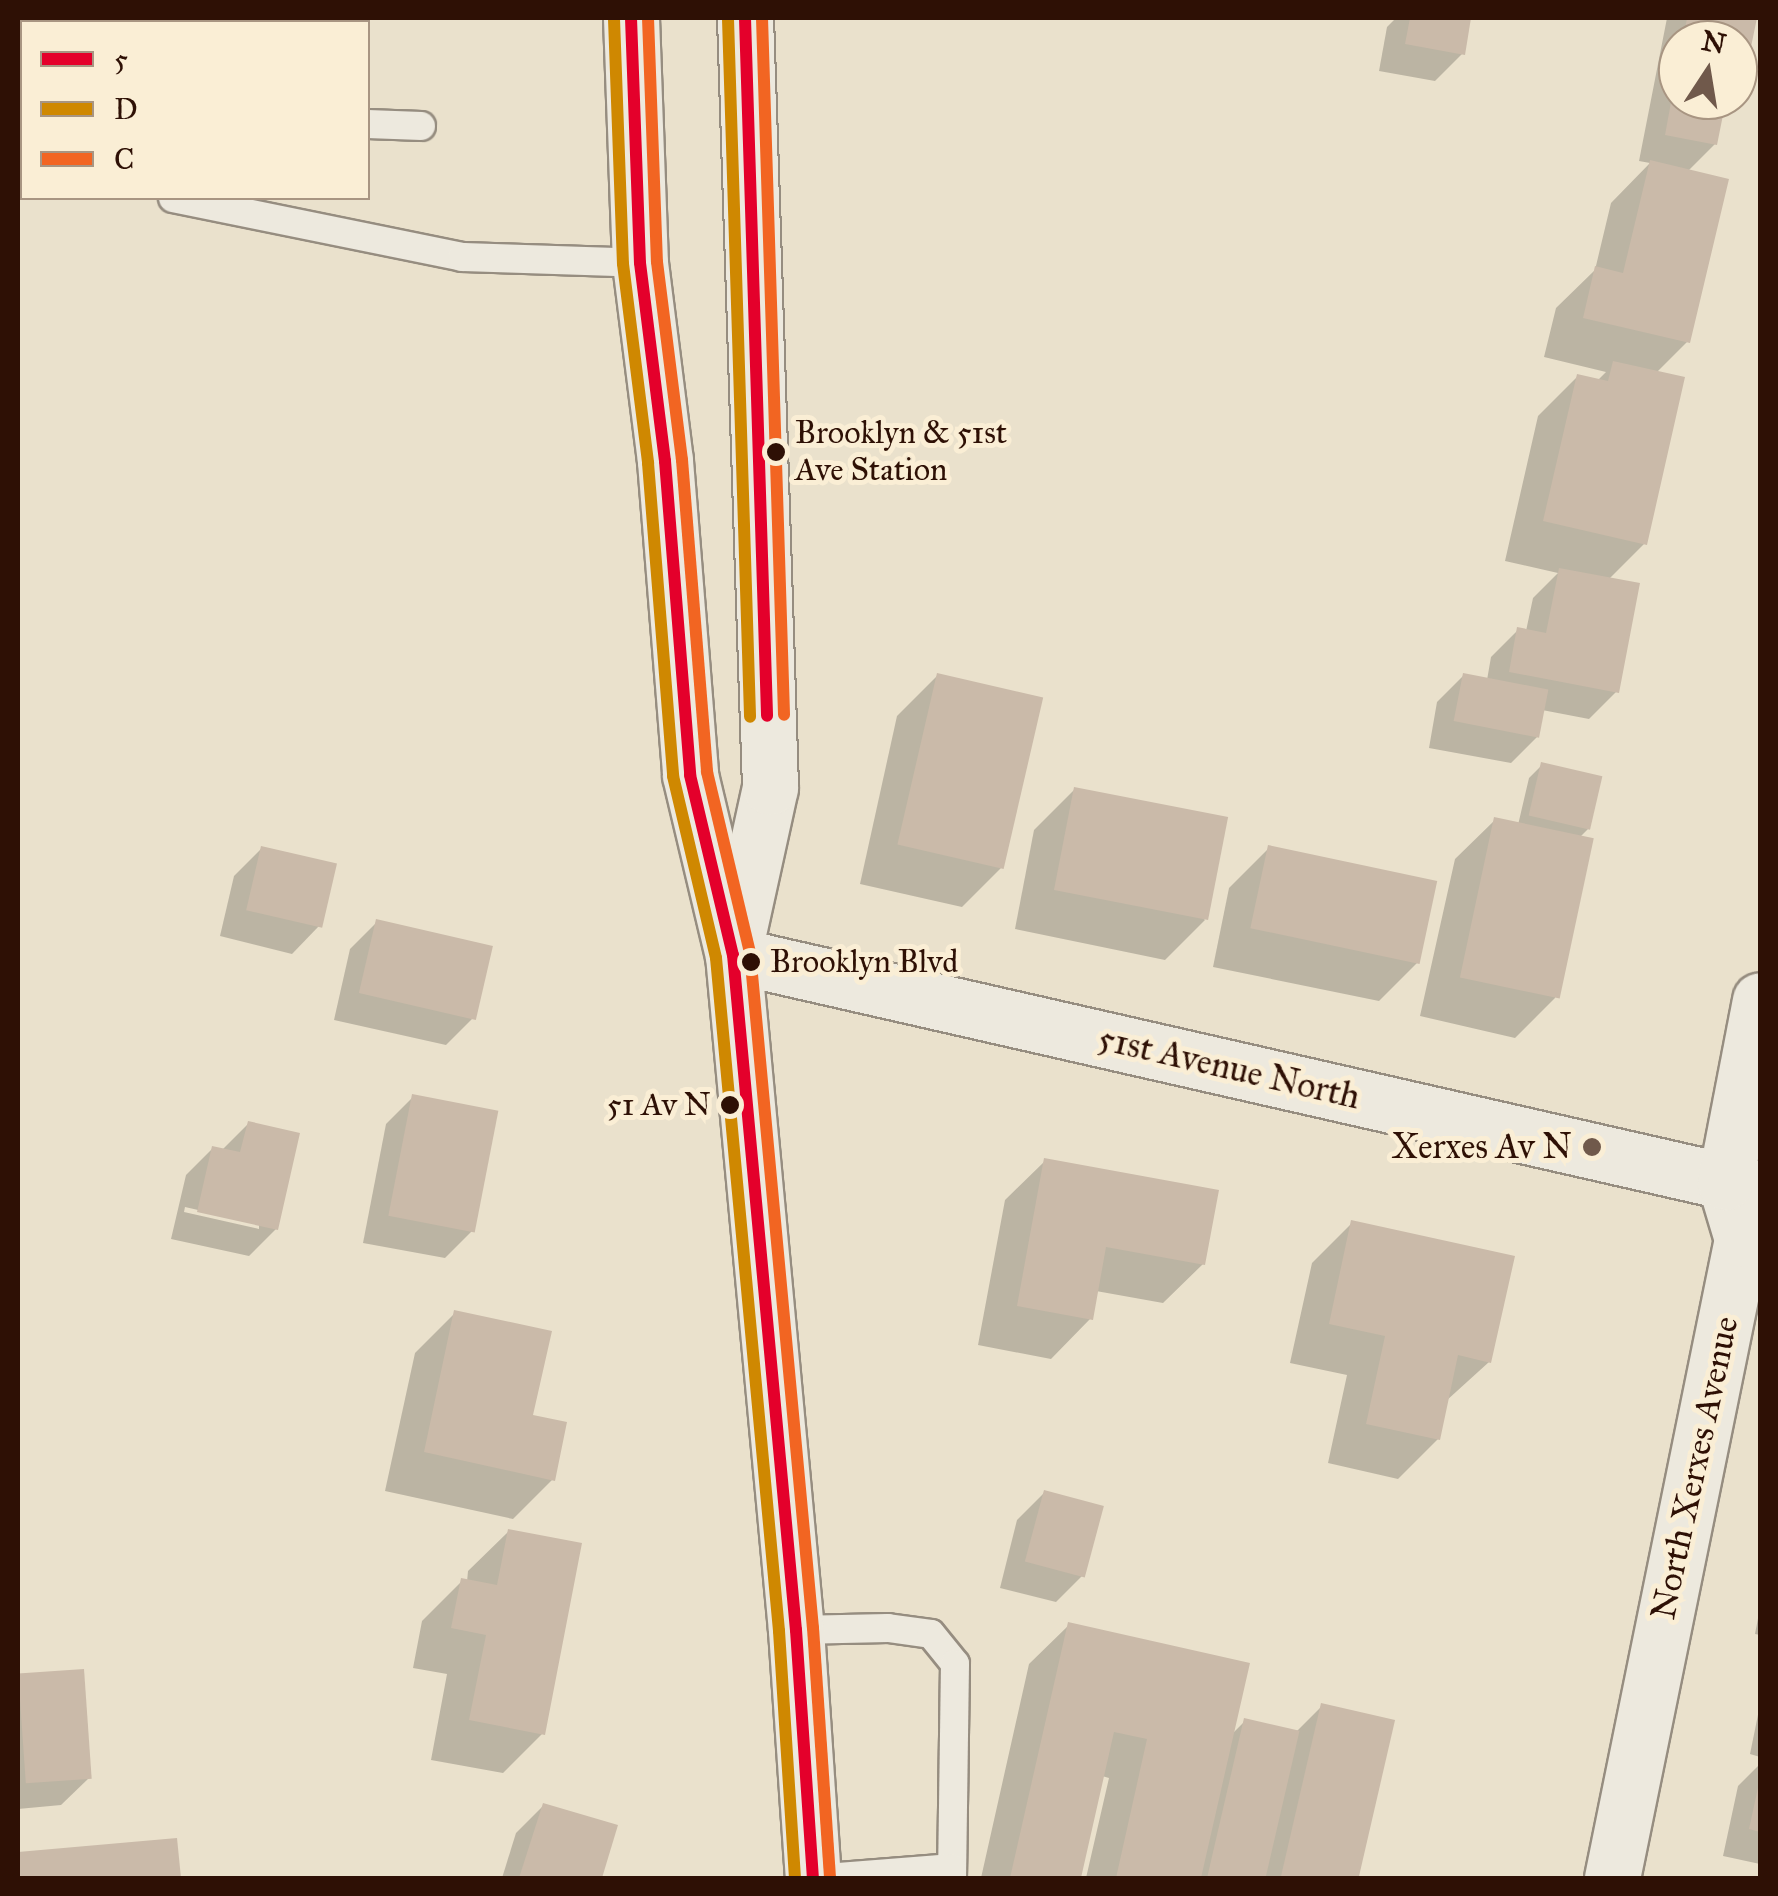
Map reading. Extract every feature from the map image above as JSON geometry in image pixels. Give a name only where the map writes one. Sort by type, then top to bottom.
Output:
[{"type":"main road","points":[[631,18],[640,263],[665,462],[690,775],[733,955],[796,1630],[813,1878]]},
{"type":"main road","points":[[733,955],[770,787],[745,18]]},
{"type":"main road","name":"51st Avenue North","points":[[733,955],[1743,1185]]},
{"type":"main road","name":"North Xerxes Avenue","points":[[1612,1878],[1742,1240],[1743,1185],[1760,1000]]},
{"type":"lane","points":[[370,124],[421,126]]},
{"type":"lane","points":[[182,200],[462,256],[640,263]]},
{"type":"lane","points":[[796,1630],[888,1628],[930,1634],[954,1664],[952,1874],[824,1878]]},
{"type":"building","points":[[1410,18],[1471,18],[1465,55],[1405,44]]},
{"type":"building","points":[[1687,18],[1757,18],[1757,20]]},
{"type":"building","points":[[1668,120],[1722,120],[1717,145],[1665,135]]},
{"type":"building","points":[[1650,160],[1729,179],[1690,343],[1583,318],[1595,266],[1623,273]]},
{"type":"building","points":[[1613,361],[1685,377],[1647,545],[1543,521],[1577,374],[1608,381]]},
{"type":"building","points":[[1559,568],[1640,583],[1619,693],[1509,672],[1517,627],[1546,633]]},
{"type":"building","points":[[937,673],[1043,698],[1004,869],[897,844]]},
{"type":"building","points":[[1463,673],[1548,690],[1539,738],[1454,721]]},
{"type":"building","points":[[1541,762],[1602,776],[1590,830],[1529,816]]},
{"type":"building","points":[[1074,787],[1228,817],[1208,920],[1054,890]]},
{"type":"building","points":[[1494,817],[1594,838],[1560,999],[1460,977]]},
{"type":"building","points":[[1268,845],[1437,881],[1420,964],[1250,928]]},
{"type":"building","points":[[261,846],[337,864],[322,928],[246,910]]},
{"type":"building","points":[[376,919],[493,946],[476,1020],[359,993]]},
{"type":"building","points":[[412,1094],[498,1111],[475,1233],[388,1216]]},
{"type":"building","points":[[248,1121],[300,1133],[278,1230],[197,1212],[212,1146],[240,1152]]},
{"type":"building","points":[[1044,1158],[1219,1190],[1205,1265],[1106,1247],[1093,1320],[1017,1306]]},
{"type":"building","points":[[1351,1220],[1515,1256],[1491,1363],[1458,1355],[1440,1440],[1366,1424],[1385,1336],[1329,1324]]},
{"type":"building","points":[[454,1310],[552,1331],[533,1415],[567,1422],[555,1481],[424,1452]]},
{"type":"building","points":[[1044,1490],[1104,1506],[1085,1578],[1025,1561]]},
{"type":"building","points":[[508,1529],[582,1543],[545,1735],[469,1720],[486,1635],[451,1628],[461,1578],[497,1585]]},
{"type":"building","points":[[1068,1622],[1250,1663],[1201,1878],[1116,1878],[1147,1739],[1114,1732],[1081,1878],[1010,1878]]},
{"type":"building","points":[[84,1669],[92,1779],[26,1783],[18,1674]]},
{"type":"building","points":[[1321,1703],[1395,1720],[1359,1878],[1281,1878]]},
{"type":"building","points":[[1244,1718],[1300,1731],[1266,1878],[1207,1878]]},
{"type":"building","points":[[1760,1783],[1760,1832],[1749,1829]]},
{"type":"building","points":[[543,1803],[618,1825],[602,1878],[519,1878]]},
{"type":"building","points":[[177,1838],[181,1878],[18,1878],[18,1852]]},
{"type":"transit line","name":"5","points":[[631,18],[640,263],[665,461],[690,775],[733,955],[796,1630],[813,1878]]},
{"type":"transit line","name":"C","points":[[648,18],[657,262],[682,460],[707,772],[750,953],[813,1628],[830,1877]]},
{"type":"transit line","name":"5","points":[[745,18],[767,716]]},
{"type":"transit line","name":"C","points":[[762,18],[784,715]]},
{"type":"transit line","name":"D","points":[[614,19],[623,264],[648,463],[673,776],[716,958],[779,1631],[795,1878]]},
{"type":"transit line","name":"D","points":[[728,19],[750,717]]},
{"type":"place","name":"Brooklyn & 51st Ave Station","points":[[776,452]]},
{"type":"place","name":"Brooklyn Blvd","points":[[751,962]]},
{"type":"place","name":"51 Av N","points":[[730,1105]]},
{"type":"place","name":"Xerxes Av N","points":[[1592,1147]]}]
